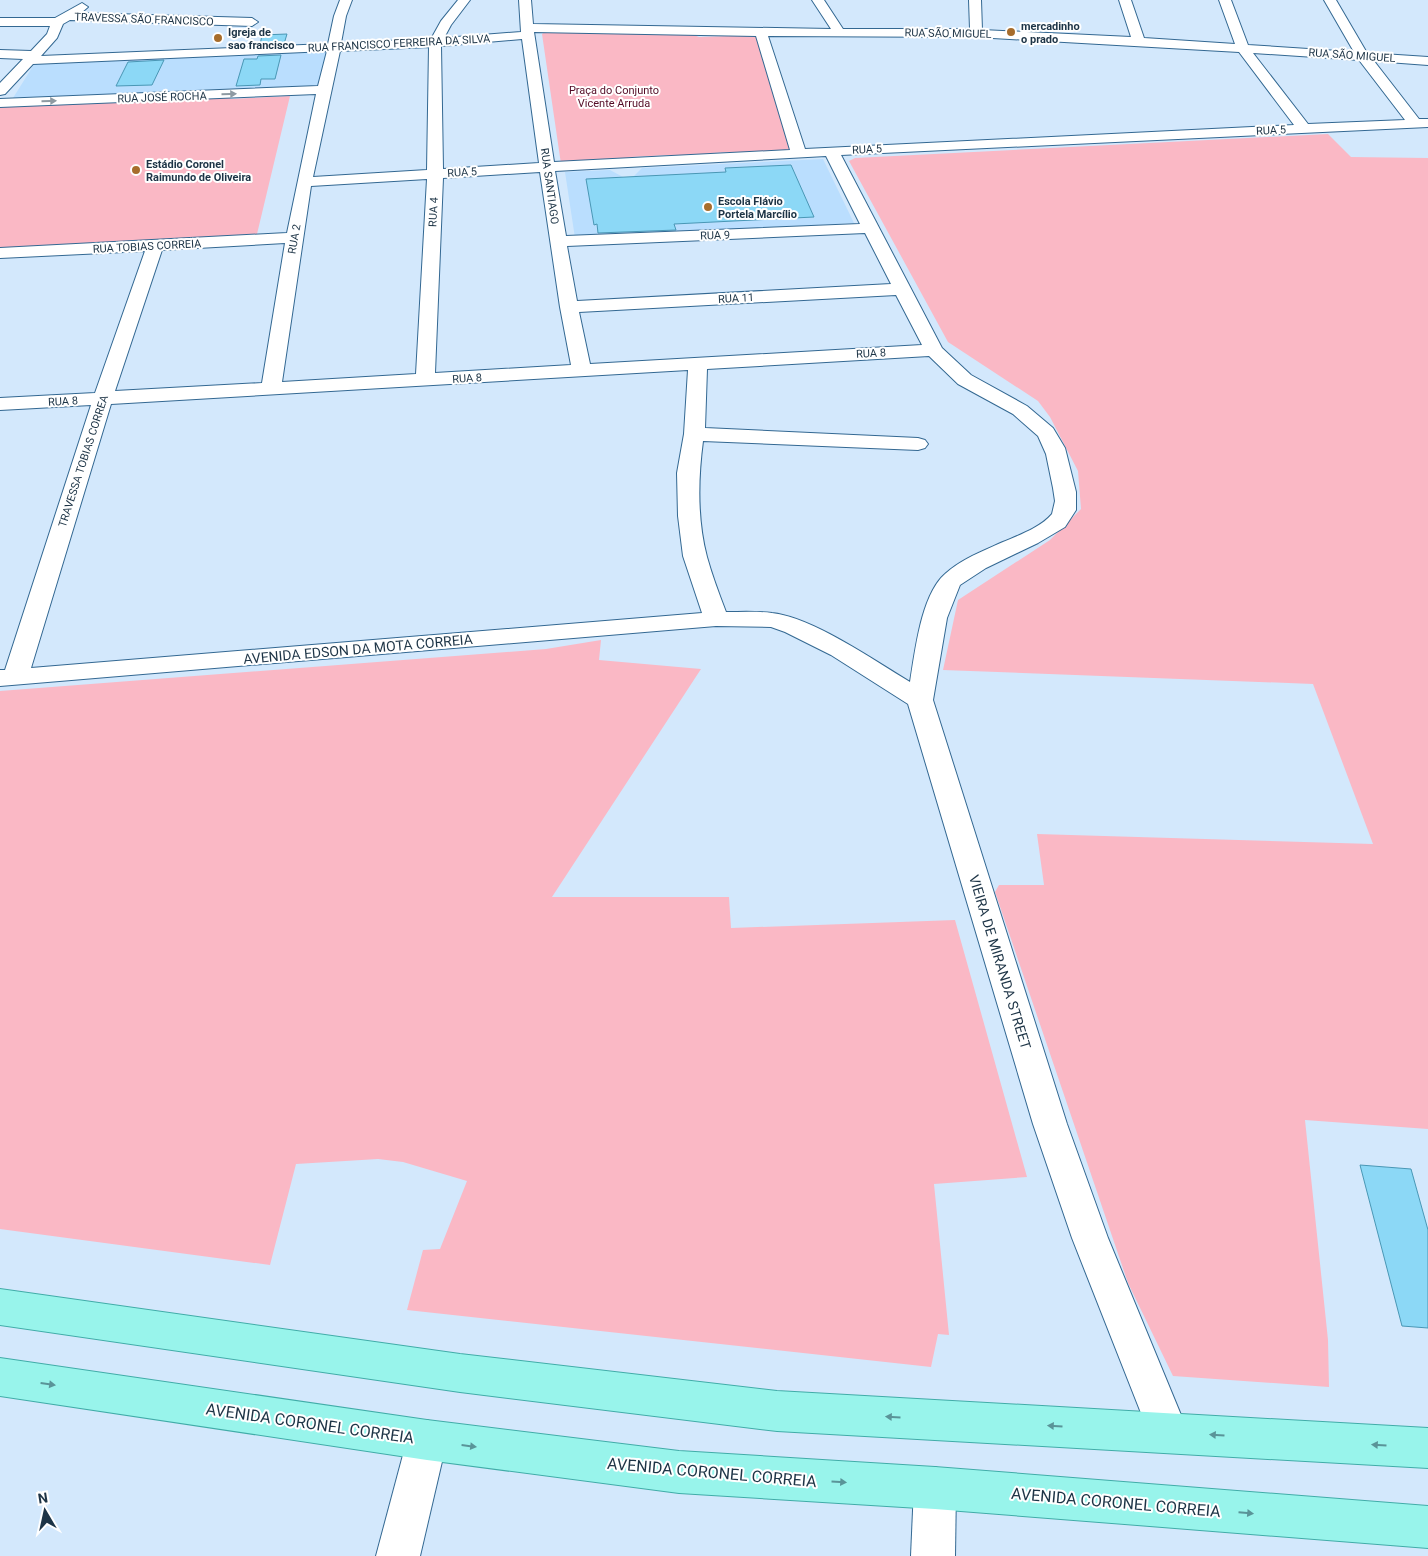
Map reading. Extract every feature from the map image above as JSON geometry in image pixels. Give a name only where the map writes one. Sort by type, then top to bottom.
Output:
[{"type":"main road","points":[[0,1307],[460,1373],[777,1411],[1428,1448]]},
{"type":"main road","name":"AVENIDA CORONEL CORREIA","points":[[0,1377],[427,1440],[679,1472],[935,1488],[1428,1527]]},
{"type":"street","name":"RUA 2","points":[[271,388],[294,238],[324,90],[335,47],[340,13],[346,0]]},
{"type":"street","points":[[435,43],[445,24],[464,0]]},
{"type":"street","name":"RUA SANTIAGO","points":[[525,0],[558,241],[582,371]]},
{"type":"street","points":[[818,0],[839,32]]},
{"type":"street","points":[[975,0],[976,33]]},
{"type":"street","points":[[1125,0],[1139,41]]},
{"type":"street","points":[[1225,0],[1243,48],[1304,129]]},
{"type":"street","points":[[1330,0],[1362,55],[1422,123]]},
{"type":"street","points":[[0,91],[54,35],[62,19],[91,3]]},
{"type":"street","points":[[251,36],[256,9]]},
{"type":"street","name":"TRAVESSA SÃO FRANCISCO","points":[[0,22],[62,19],[251,36]]},
{"type":"street","name":"RUA FRANCISCO FERREIRA DA SILVA","points":[[0,54],[32,57],[251,36],[335,47],[435,43],[528,32]]},
{"type":"street","name":"RUA SÃO MIGUEL","points":[[528,32],[976,33],[1139,41],[1428,61]]},
{"type":"street","points":[[761,32],[799,154]]},
{"type":"street","name":"RUA 4","points":[[425,380],[435,174],[435,43]]},
{"type":"street","name":"RUA JOSÉ ROCHA","points":[[0,103],[324,90]]},
{"type":"street","name":"RUA 5","points":[[306,182],[831,151],[1422,123]]},
{"type":"street","points":[[698,363],[694,434],[688,473],[689,516],[695,556],[716,619],[773,620],[794,627],[840,650],[920,700],[934,622],[944,593],[951,580],[972,565],[1053,526],[1062,518],[1066,506],[1057,453],[1047,434],[1035,420],[962,378],[949,368],[934,350],[831,151]]},
{"type":"street","name":"RUA 9","points":[[558,241],[872,228]]},
{"type":"street","name":"RUA TOBIAS CORREIA","points":[[0,253],[294,238]]},
{"type":"street","name":"TRAVESSA TOBIAS CORREA","points":[[7,678],[155,246]]},
{"type":"street","name":"RUA 11","points":[[569,307],[903,289]]},
{"type":"street","name":"RUA 8","points":[[0,404],[934,350]]},
{"type":"street","points":[[694,434],[918,444]]},
{"type":"street","name":"AVENIDA EDSON DA MOTA CORREIA","points":[[7,678],[716,619]]},
{"type":"street","name":"VIEIRA DE MIRANDA STREET","points":[[920,700],[1050,1124],[1090,1238],[1168,1432]]},
{"type":"street","points":[[398,1556],[427,1440]]},
{"type":"street","points":[[933,1556],[935,1488]]},
{"type":"shaded area","points":[[330,47],[323,85],[13,98],[38,58]]},
{"type":"shaded area","name":"Escola Flávio Portela Marcílio","points":[[823,159],[854,223],[575,238],[565,172],[610,170],[623,177],[629,177],[634,176],[642,168]]},
{"type":"green space","name":"Praça do Conjunto Vicente Arruda","points":[[545,32],[691,34],[699,37],[759,35],[792,152],[747,156],[738,152],[711,153],[704,158],[678,159],[671,155],[631,157],[624,162],[561,164],[542,34]]},
{"type":"green space","name":"Estádio Coronel Raimundo de Oliveira","points":[[290,96],[257,234],[0,248],[0,107]]},
{"type":"green space","points":[[1328,134],[1351,157],[1428,158],[1428,1129],[1305,1120],[1328,1340],[1329,1387],[1173,1376],[1128,1283],[995,892],[999,885],[1044,885],[1037,834],[1373,844],[1313,684],[943,670],[958,600],[1050,540],[1081,509],[1078,471],[1050,417],[1038,401],[948,342],[849,161],[855,158]]},
{"type":"green space","points":[[601,640],[599,660],[701,669],[552,897],[729,897],[731,928],[955,920],[1027,1177],[934,1184],[949,1335],[938,1334],[931,1367],[407,1310],[423,1250],[440,1249],[467,1181],[403,1162],[378,1159],[296,1164],[270,1265],[0,1229],[0,691],[546,649]]},
{"type":"building","points":[[287,34],[284,44],[260,45],[262,35]]},
{"type":"building","points":[[281,55],[275,79],[261,79],[260,85],[236,86],[244,59]]},
{"type":"building","points":[[164,60],[152,85],[116,86],[128,62]]},
{"type":"building","name":"Escola Flávio Portela Marcílio","points":[[791,165],[814,217],[674,224],[676,230],[598,233],[597,224],[594,225],[586,179],[726,172],[725,168]]},
{"type":"building","points":[[1360,1165],[1411,1169],[1428,1230],[1428,1328],[1402,1326]]},
{"type":"place","name":"mercadinho o prado","points":[[1011,32]]},
{"type":"place","name":"Igreja de sao francisco","points":[[218,38]]},
{"type":"place","name":"Estádio Coronel Raimundo de Oliveira","points":[[136,170]]},
{"type":"place","name":"Escola Flávio Portela Marcílio","points":[[708,207]]}]
